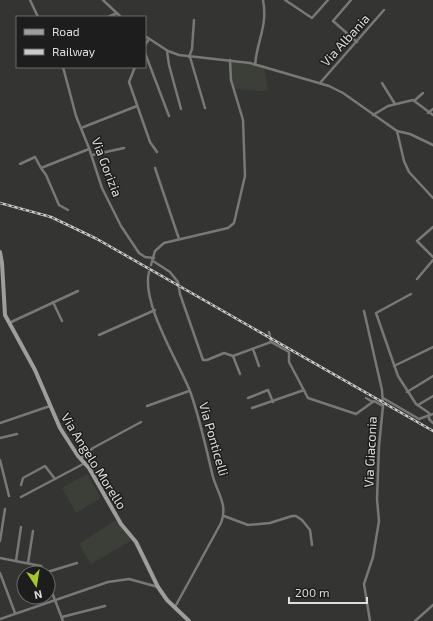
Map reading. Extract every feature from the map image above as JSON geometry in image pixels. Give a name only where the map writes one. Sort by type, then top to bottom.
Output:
[{"type":"street","points":[[30,0],[38,16]]},
{"type":"street","points":[[103,0],[120,16]]},
{"type":"street","points":[[255,65],[256,49],[264,26],[263,0]]},
{"type":"street","points":[[286,0],[312,18],[328,0]]},
{"type":"street","points":[[350,0],[333,21],[356,42]]},
{"type":"street","name":"Via Albania","points":[[320,83],[384,10]]},
{"type":"street","points":[[110,16],[117,13]]},
{"type":"street","points":[[194,20],[190,57],[205,108]]},
{"type":"street","points":[[146,37],[167,50],[179,55],[230,60],[255,65],[320,83],[343,93],[397,131],[410,134],[433,145]]},
{"type":"street","points":[[146,44],[149,39]]},
{"type":"street","points":[[167,50],[169,65],[181,109]]},
{"type":"street","points":[[146,56],[169,116]]},
{"type":"street","points":[[151,265],[155,251],[164,243],[228,228],[234,223],[244,188],[245,176],[242,120],[229,72],[230,60]]},
{"type":"street","name":"Via Gorizia","points":[[63,68],[81,128],[92,155],[98,180],[121,226],[139,253],[145,257],[153,259],[170,272],[178,282],[180,294],[203,360],[224,353],[234,356]]},
{"type":"street","points":[[135,68],[129,82],[150,142],[157,152]]},
{"type":"street","points":[[382,83],[395,104]]},
{"type":"street","points":[[373,115],[395,104],[414,101],[423,93]]},
{"type":"street","points":[[414,101],[428,113],[433,115]]},
{"type":"street","points":[[81,128],[137,106]]},
{"type":"street","points":[[428,113],[433,109]]},
{"type":"street","points":[[397,131],[404,161],[409,172],[433,198]]},
{"type":"street","points":[[92,155],[124,148]]},
{"type":"street","points":[[41,168],[90,149]]},
{"type":"street","points":[[20,164],[34,158],[46,175],[59,205],[68,210]]},
{"type":"street","points":[[155,168],[179,239]]},
{"type":"street","points":[[433,227],[417,241],[433,257]]},
{"type":"street","name":"Via Angelo Morello","points":[[0,252],[3,266],[4,308],[10,323],[35,370],[64,434],[85,463],[122,524],[136,542],[158,587],[189,621]]},
{"type":"street","points":[[417,279],[433,260]]},
{"type":"street","name":"Via Ponticelli","points":[[149,272],[147,281],[149,294],[172,357],[189,391],[200,424],[214,479],[224,501],[224,516]]},
{"type":"street","points":[[10,323],[78,291]]},
{"type":"street","points":[[411,294],[376,312],[394,366],[408,392],[418,405],[432,415]]},
{"type":"street","points":[[54,302],[62,320]]},
{"type":"street","points":[[99,335],[155,310]]},
{"type":"street","points":[[364,311],[383,398],[383,406]]},
{"type":"street","points":[[240,374],[234,356],[271,342],[269,332]]},
{"type":"street","name":"Via Giaconia","points":[[271,342],[289,352],[288,362],[308,398],[356,414],[373,402],[383,406],[378,461],[377,499],[379,521],[373,557],[364,584],[370,621]]},
{"type":"street","points":[[394,366],[433,346]]},
{"type":"street","points":[[253,349],[260,366]]},
{"type":"street","points":[[408,392],[433,376]]},
{"type":"street","points":[[248,398],[268,390],[272,402]]},
{"type":"street","points":[[252,408],[304,390]]},
{"type":"street","points":[[147,406],[189,391]]},
{"type":"street","points":[[418,405],[433,396]]},
{"type":"street","points":[[366,398],[373,402]]},
{"type":"street","points":[[383,398],[419,418],[432,415]]},
{"type":"street","points":[[0,423],[50,406]]},
{"type":"street","points":[[432,415],[429,419],[433,423]]},
{"type":"street","points":[[81,458],[93,448],[141,422]]},
{"type":"street","points":[[0,438],[17,434]]},
{"type":"street","points":[[0,460],[9,496]]},
{"type":"street","points":[[21,497],[85,463]]},
{"type":"street","points":[[21,485],[23,478],[45,466],[55,479]]},
{"type":"street","points":[[0,541],[5,509]]},
{"type":"street","points":[[175,607],[224,516],[248,525],[270,523],[296,516],[302,520],[310,530],[312,545]]},
{"type":"street","points":[[16,561],[21,527]]},
{"type":"street","points":[[28,563],[33,531]]},
{"type":"street","points":[[0,558],[35,565]]},
{"type":"street","points":[[56,569],[77,563]]},
{"type":"street","points":[[0,573],[15,613]]},
{"type":"street","points":[[56,600],[108,582],[120,580],[140,581],[158,587]]},
{"type":"street","points":[[56,602],[63,621]]},
{"type":"street","points":[[0,620],[15,613],[40,605]]},
{"type":"street","points":[[415,621],[433,605]]},
{"type":"street","points":[[62,617],[105,606]]},
{"type":"shaded area","points":[[230,60],[264,67],[268,91],[234,89],[229,72]]},
{"type":"shaded area","points":[[87,474],[100,496],[99,499],[76,513],[62,488]]},
{"type":"shaded area","points":[[114,521],[117,521],[132,540],[91,564],[79,544]]},
{"type":"railway","points":[[0,203],[51,217],[97,239],[433,431]]}]
